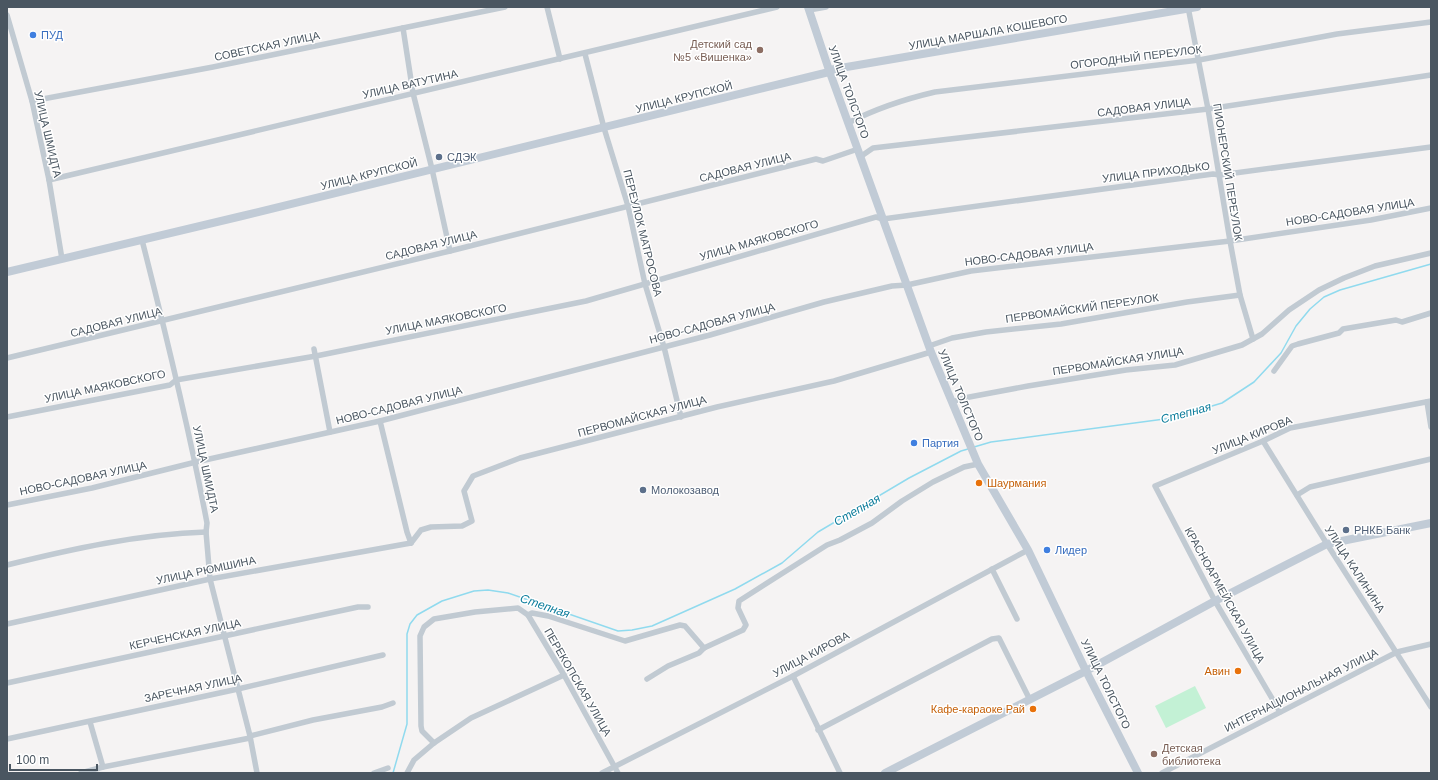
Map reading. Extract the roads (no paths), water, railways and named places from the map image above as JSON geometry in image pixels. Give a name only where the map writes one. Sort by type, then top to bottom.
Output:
[{"type":"main road","name":"УЛИЦА МАРШАЛА КОШЕВОГО","points":[[829,71],[1197,7]]},
{"type":"main road","name":"УЛИЦА ТОЛСТОГО","points":[[809,9],[829,71],[906,285],[930,349],[977,462],[1028,550],[1086,671],[1138,773]]},
{"type":"main road","name":"УЛИЦА КРУПСКОЙ","points":[[7,272],[604,128],[829,71]]},
{"type":"main road","points":[[885,773],[1086,671],[1215,601],[1327,544],[1431,523]]},
{"type":"street","name":"СОВЕТСКАЯ УЛИЦА","points":[[32,101],[220,66],[505,7]]},
{"type":"street","points":[[546,7],[560,59]]},
{"type":"street","name":"УЛИЦА ВАТУТИНА","points":[[49,180],[413,93],[585,54],[777,7]]},
{"type":"street","points":[[809,9],[826,7]]},
{"type":"street","name":"ПИОНЕРСКИЙ ПЕРЕУЛОК","points":[[1188,8],[1220,175],[1240,295],[1252,339]]},
{"type":"street","name":"УЛИЦА ШМИДТА","points":[[7,15],[32,101],[49,180],[62,259]]},
{"type":"street","name":"ОГОРОДНЫЙ ПЕРЕУЛОК","points":[[848,123],[869,113],[912,98],[935,92],[1199,60],[1337,34],[1431,22]]},
{"type":"street","points":[[403,28],[413,93],[450,250]]},
{"type":"street","name":"ПЕРЕУЛОК МАТРОСОВА","points":[[585,54],[604,128],[628,206],[645,284],[664,347],[681,417]]},
{"type":"street","name":"САДОВАЯ УЛИЦА","points":[[7,358],[816,159],[823,161],[859,153],[873,148],[1208,109],[1431,75]]},
{"type":"street","name":"УЛИЦА ПРИХОДЬКО","points":[[883,219],[1213,174],[1220,175],[1431,147]]},
{"type":"street","name":"НОВО-САДОВАЯ УЛИЦА","points":[[7,505],[92,488],[196,462],[380,421],[664,347],[824,302],[892,286],[906,285],[972,271],[1230,241],[1371,220],[1431,208]]},
{"type":"street","name":"УЛИЦА МАЯКОВСКОГО","points":[[7,417],[170,385],[176,380],[316,356],[586,301],[876,217],[883,219]]},
{"type":"street","name":"УЛИЦА ШМИДТА","points":[[142,240],[196,462],[207,523],[206,532],[210,579],[250,737],[257,773]]},
{"type":"street","name":"ПЕРВОМАЙСКАЯ УЛИЦА","points":[[952,402],[964,398],[1028,386],[1126,370],[1175,365],[1242,345],[1262,334],[1290,310],[1319,290],[1375,266],[1431,253]]},
{"type":"street","name":"ПЕРВОМАЙСКИЙ ПЕРЕУЛОК","points":[[930,349],[952,338],[986,332],[1061,324],[1187,302],[1240,295]]},
{"type":"street","points":[[1274,371],[1292,346],[1339,333],[1343,329],[1396,320],[1402,322],[1431,313]]},
{"type":"street","points":[[314,349],[330,432]]},
{"type":"street","name":"ПЕРВОМАЙСКАЯ УЛИЦА","points":[[411,542],[421,530],[431,526],[462,526],[472,521],[464,491],[473,476],[520,458],[717,407],[834,381],[930,349]]},
{"type":"street","points":[[1429,402],[1431,427]]},
{"type":"street","name":"УЛИЦА КИРОВА","points":[[1155,486],[1263,441],[1290,428],[1429,402]]},
{"type":"street","points":[[380,421],[407,532],[411,542]]},
{"type":"street","name":"УЛИЦА КАЛИНИНА","points":[[1263,441],[1431,707]]},
{"type":"street","points":[[1296,495],[1310,488],[1431,459]]},
{"type":"street","points":[[647,679],[668,666],[699,653],[704,648],[743,630],[746,626],[738,608],[740,601],[760,587],[827,545],[840,540],[872,523],[933,482],[977,462]]},
{"type":"street","name":"КРАСНОАРМЕЙСКАЯ УЛИЦА","points":[[1155,486],[1215,601],[1280,712]]},
{"type":"street","points":[[7,565],[82,547],[183,533],[206,532]]},
{"type":"street","name":"УЛИЦА РЮМШИНА","points":[[7,624],[210,579],[411,542]]},
{"type":"street","name":"УЛИЦА КИРОВА","points":[[602,773],[793,676],[1028,550]]},
{"type":"street","points":[[992,569],[1017,619]]},
{"type":"street","name":"КЕРЧЕНСКАЯ УЛИЦА","points":[[7,683],[358,607],[368,607]]},
{"type":"street","points":[[434,743],[422,731],[421,726],[420,636],[424,628],[434,619],[488,610],[518,608],[528,615],[548,616],[625,641],[680,625],[685,626],[704,648]]},
{"type":"street","name":"ПЕРЕКОПСКАЯ УЛИЦА","points":[[528,615],[564,675],[618,773]]},
{"type":"street","points":[[818,730],[992,640],[1000,638],[1030,700]]},
{"type":"street","name":"ИНТЕРНАЦИОНАЛЬНАЯ УЛИЦА","points":[[1162,773],[1397,652],[1431,644]]},
{"type":"street","name":"ЗАРЕЧНАЯ УЛИЦА","points":[[7,739],[238,689],[383,655]]},
{"type":"street","points":[[407,773],[414,760],[434,743],[471,718],[564,675]]},
{"type":"street","points":[[793,676],[840,773]]},
{"type":"street","points":[[82,773],[250,737],[313,720],[382,707],[394,703]]},
{"type":"street","points":[[90,722],[101,770]]},
{"type":"street","points":[[374,773],[388,768]]},
{"type":"waterway","name":"Степная","points":[[974,447],[991,442],[1172,418],[1222,403],[1254,382],[1281,353],[1296,326],[1310,309],[1324,297],[1340,290],[1431,264]]},
{"type":"waterway","name":"Степная","points":[[393,773],[407,724],[407,634],[410,624],[417,615],[442,601],[474,591],[488,590],[508,593],[618,631],[652,626],[735,589],[782,563],[818,532],[909,478],[961,451],[968,449]]},
{"type":"place","name":"ПУД","points":[[33,35]]},
{"type":"place","name":"Детский сад №5 «Вишенка»","points":[[760,50]]},
{"type":"place","name":"СДЭК","points":[[439,157]]},
{"type":"place","name":"Партия","points":[[914,443]]},
{"type":"place","name":"Шаурмания","points":[[979,483]]},
{"type":"place","name":"Молокозавод","points":[[643,490]]},
{"type":"place","name":"РНКБ Банк","points":[[1346,530]]},
{"type":"place","name":"Лидер","points":[[1047,550]]},
{"type":"place","name":"Авин","points":[[1238,671]]},
{"type":"place","name":"Кафе-караоке Рай","points":[[1033,709]]},
{"type":"place","name":"Детская библиотека","points":[[1154,754]]}]
